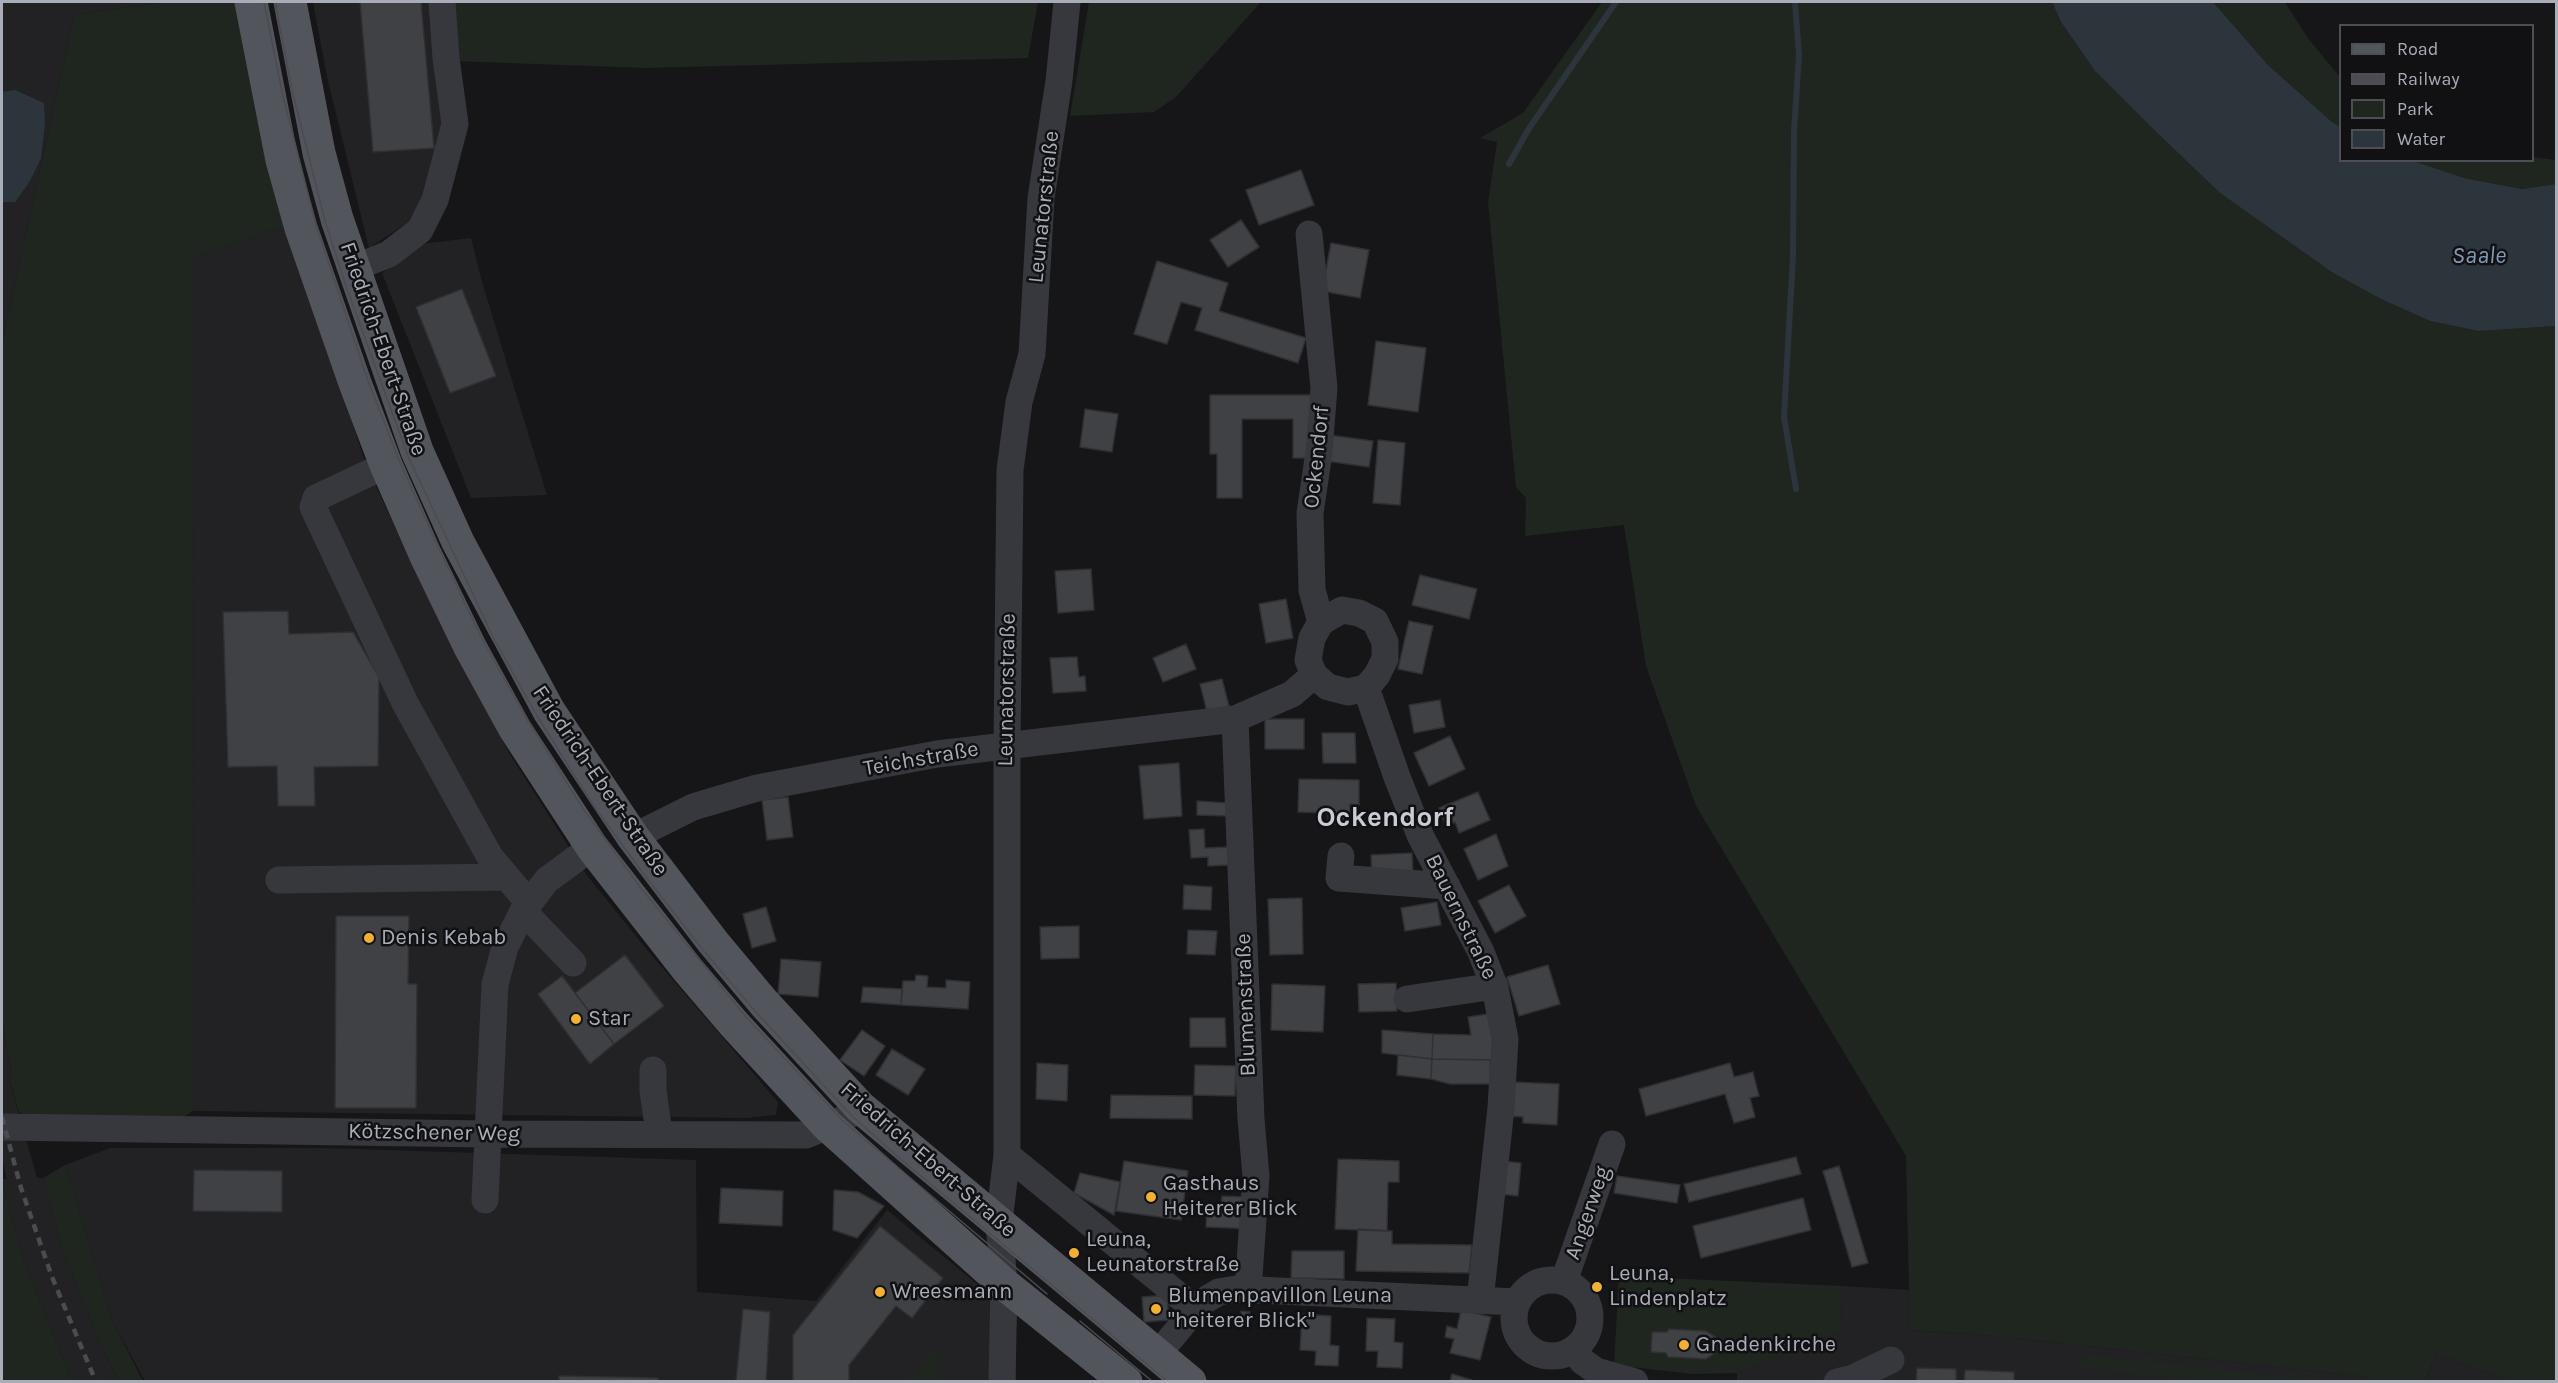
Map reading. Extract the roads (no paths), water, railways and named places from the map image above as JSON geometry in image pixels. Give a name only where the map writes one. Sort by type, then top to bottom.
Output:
[{"type":"main road","name":"Friedrich-Ebert-Straße","points":[[251,2],[280,149],[301,228],[386,465],[425,554],[470,647],[515,729],[592,847],[703,988],[828,1126],[1004,1284],[1126,1382]]},
{"type":"main road","name":"Friedrich-Ebert-Straße","points":[[290,2],[319,153],[354,268],[417,451],[458,542],[549,711],[633,837],[713,942],[757,995],[860,1107],[1190,1382]]},
{"type":"street","points":[[354,268],[389,254],[420,230],[435,200],[455,124],[446,58],[442,2]]},
{"type":"street","name":"Leunatorstraße","points":[[1002,1382],[1004,1284],[999,1222],[1007,1155],[1007,745],[1011,454],[1019,402],[1032,354],[1041,198],[1059,81],[1067,2]]},
{"type":"street","name":"Ockendorf","points":[[1310,234],[1324,388],[1319,452],[1310,513],[1312,590],[1321,622]]},
{"type":"street","points":[[386,465],[316,498],[313,507],[405,703],[490,857],[507,877],[526,907],[573,963]]},
{"type":"street","points":[[1342,610],[1359,613],[1375,621],[1385,642],[1385,659],[1377,675],[1366,688],[1348,692],[1328,687],[1314,675],[1308,660],[1312,638],[1321,622],[1342,610]]},
{"type":"street","name":"Teichstraße","points":[[633,837],[693,807],[757,788],[937,754],[1235,719],[1292,694],[1314,675]]},
{"type":"street","name":"Bauernstraße","points":[[1366,688],[1416,825],[1481,952],[1495,986],[1505,1040],[1501,1108],[1480,1300]]},
{"type":"street","name":"Blumenstraße","points":[[1235,719],[1251,1119],[1256,1176],[1248,1290]]},
{"type":"street","points":[[485,1200],[486,1134],[495,984],[505,947],[526,907],[547,880],[592,847]]},
{"type":"street","points":[[1341,856],[1339,878],[1447,886]]},
{"type":"street","points":[[279,880],[507,877]]},
{"type":"street","points":[[1407,999],[1495,986]]},
{"type":"street","points":[[653,1070],[653,1091],[659,1133]]},
{"type":"street","name":"Kötzschener Weg","points":[[2,1127],[486,1134],[806,1135],[842,1120],[860,1107]]},
{"type":"street","name":"Angerweg","points":[[1564,1281],[1612,1144]]},
{"type":"street","points":[[1007,1155],[1195,1309]]},
{"type":"street","points":[[1541,1281],[1564,1281],[1574,1286],[1590,1308],[1590,1325],[1586,1338],[1566,1354],[1550,1356],[1536,1353],[1523,1343],[1516,1332],[1514,1316],[1517,1302],[1524,1292],[1541,1281]]},
{"type":"street","points":[[1158,1354],[1200,1303],[1219,1292],[1248,1290],[1517,1302]]},
{"type":"street","points":[[1575,1349],[1582,1361],[1596,1371],[1635,1382]]},
{"type":"street","points":[[1837,1382],[1853,1378],[1891,1360]]},
{"type":"water","name":"Saale","points":[[2052,2],[2213,2],[2268,65],[2339,126],[2339,162],[2416,162],[2464,178],[2522,189],[2556,184],[2556,326],[2478,331],[2430,321],[2381,299],[2333,273],[2220,193],[2095,71],[2061,22]]},
{"type":"water","points":[[15,90],[44,103],[45,123],[41,158],[30,181],[15,202],[2,202],[2,92]]},
{"type":"waterway","points":[[1509,164],[1528,130],[1616,2]]},
{"type":"waterway","points":[[1795,2],[1799,55],[1794,132],[1793,256],[1784,417],[1796,489]]},
{"type":"tram line","points":[[264,2],[282,92],[316,225],[367,378],[399,460],[439,549],[483,641],[528,721],[584,810],[640,887],[747,1018],[842,1120],[1047,1294]]},
{"type":"tram line","points":[[275,2],[292,90],[325,221],[347,289],[408,456],[493,637],[537,716],[593,805],[703,950],[755,1011],[851,1115],[1168,1382]]},
{"type":"tram line","points":[[1080,1321],[1153,1382]]},
{"type":"railway","points":[[2,1117],[21,1188],[52,1277],[96,1382]]},
{"type":"place","name":"Denis Kebab","points":[[369,938]]},
{"type":"place","name":"Star","points":[[576,1019]]},
{"type":"place","name":"Gasthaus Heiterer Blick","points":[[1151,1197]]},
{"type":"place","name":"Leuna, Leunatorstraße","points":[[1074,1253]]},
{"type":"place","name":"Leuna, Lindenplatz","points":[[1597,1287]]},
{"type":"place","name":"Wreesmann","points":[[880,1292]]},
{"type":"place","name":"Blumenpavillon Leuna \"heiterer Blick\"","points":[[1156,1309]]},
{"type":"place","name":"Gnadenkirche","points":[[1684,1345]]},
{"type":"district","name":"Ockendorf","points":[[1385,818]]}]
